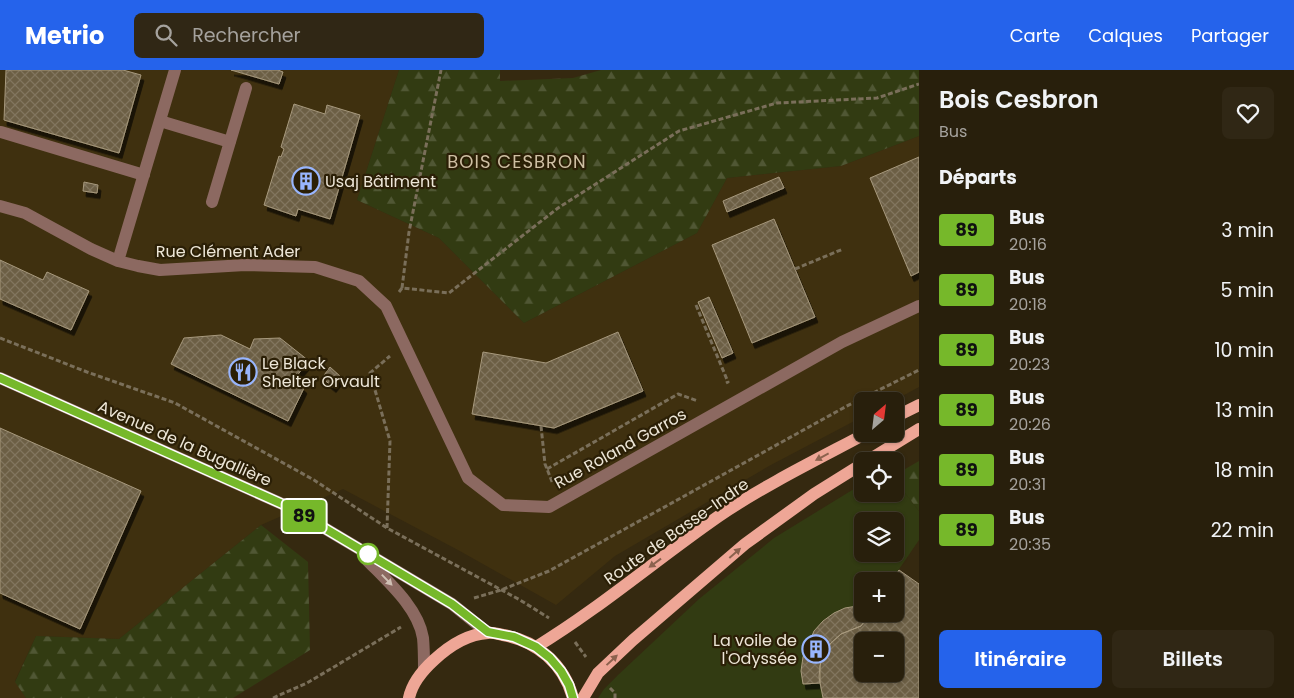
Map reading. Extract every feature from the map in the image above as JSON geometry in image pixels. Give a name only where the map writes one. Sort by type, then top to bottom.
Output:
[{"type":"main road","points":[[904,412],[919,405]]},
{"type":"main road","points":[[882,452],[919,429]]},
{"type":"main road","name":"Route de Basse-Indre","points":[[536,647],[565,629],[720,516],[789,474],[854,439]]},
{"type":"main road","points":[[583,698],[598,673],[633,640],[745,544],[814,494],[854,469]]},
{"type":"main road","points":[[409,698],[424,669],[447,648],[488,632],[514,637],[536,647],[550,658],[561,671],[569,685],[573,698]]},
{"type":"street","points":[[118,261],[175,70]]},
{"type":"street","points":[[212,202],[246,88]]},
{"type":"street","points":[[160,121],[230,142]]},
{"type":"street","points":[[1,132],[144,175]]},
{"type":"street","name":"Rue Clément Ader","points":[[0,206],[25,213],[91,249],[118,261],[160,270],[245,265],[315,267],[359,281],[386,306],[404,344]]},
{"type":"street","name":"Rue Roland Garros","points":[[404,344],[468,478],[502,505],[548,507],[842,342],[919,306]]},
{"type":"street","name":"Avenue de la Bugallière","points":[[0,378],[289,507],[452,604],[488,632]]},
{"type":"street","name":"Avenue de la Bugallière","points":[[353,545],[399,592],[417,620],[423,638],[424,669]]},
{"type":"path","points":[[386,306],[402,288],[409,232],[441,70]]},
{"type":"path","points":[[402,288],[449,293],[558,208],[679,130],[777,103],[877,98],[919,84]]},
{"type":"path","points":[[795,269],[843,249]]},
{"type":"path","points":[[696,306],[728,382],[721,388]]},
{"type":"path","points":[[0,338],[175,403],[314,480],[387,528],[501,590],[549,571],[845,407],[919,370]]},
{"type":"path","points":[[387,528],[390,441],[370,373],[404,344]]},
{"type":"path","points":[[547,469],[678,394],[698,401],[704,398]]},
{"type":"path","points":[[541,426],[545,464],[560,500]]},
{"type":"path","points":[[273,698],[307,683],[398,628],[417,620]]},
{"type":"shaded area","points":[[0,70],[399,70],[357,200],[439,238],[524,323],[697,233],[727,178],[841,166],[919,136],[919,387],[904,395],[904,392],[854,392],[854,421],[769,466],[615,556],[556,605],[343,489],[261,525],[119,639],[36,636],[15,681],[26,698],[0,698]]},
{"type":"green space","points":[[399,70],[500,70],[500,81],[573,78],[601,70],[919,70],[919,136],[841,166],[727,178],[697,233],[524,323],[439,238],[357,200]]},
{"type":"green space","points":[[919,461],[919,511],[904,492],[904,470]]},
{"type":"green space","points":[[854,489],[854,502],[904,502],[904,492],[919,511],[919,540],[904,562],[904,512],[854,512],[854,562],[904,562],[897,572],[854,572],[854,622],[864,622],[819,677],[824,698],[598,698],[618,675],[699,599],[774,538]]},
{"type":"green space","points":[[261,525],[308,562],[310,650],[233,698],[26,698],[15,682],[36,636],[119,639]]},
{"type":"building","points":[[6,70],[123,70],[141,75],[119,153],[4,120]]},
{"type":"building","points":[[231,70],[278,70],[283,72],[279,84]]},
{"type":"building","name":"Usaj Bâtiment","points":[[294,104],[325,114],[327,105],[360,115],[330,219],[298,209],[296,216],[264,205],[279,156],[281,157],[284,149],[281,147]]},
{"type":"building","points":[[919,157],[919,272],[911,276],[870,178]]},
{"type":"building","points":[[779,177],[784,188],[727,212],[723,201]]},
{"type":"building","points":[[84,182],[98,185],[97,193],[83,191]]},
{"type":"building","points":[[774,219],[815,317],[752,343],[712,245]]},
{"type":"building","points":[[0,260],[43,280],[47,272],[89,291],[71,330],[0,299]]},
{"type":"building","points":[[709,297],[733,353],[722,358],[698,302]]},
{"type":"building","points":[[618,332],[643,391],[554,428],[472,414],[483,352],[546,363]]},
{"type":"building","name":"Le Black Shelter Orvault","points":[[221,335],[250,349],[254,339],[280,338],[309,361],[294,379],[304,388],[288,421],[171,364],[184,338]]},
{"type":"building","points":[[330,367],[341,377],[333,387],[322,378]]},
{"type":"building","points":[[0,428],[141,491],[80,629],[0,593]]},
{"type":"building","points":[[904,574],[919,584],[919,698],[823,698],[819,677],[823,654],[841,634],[861,626],[864,622],[904,622]]},
{"type":"building","name":"La voile de l'Odyssée","points":[[854,606],[854,622],[864,622],[861,626],[841,634],[823,654],[820,666],[820,683],[803,684],[801,671],[803,657],[814,631],[823,621],[845,608]]},
{"type":"bus line","name":"89","points":[[0,378],[289,507],[452,604],[488,632],[514,637],[536,647],[550,658],[561,671],[569,685],[573,698]]},
{"type":"place","name":"Usaj Bâtiment","points":[[306,181]]},
{"type":"place","name":"Le Black Shelter Orvault","points":[[243,372]]},
{"type":"place","name":"La voile de l'Odyssée","points":[[816,649]]},
{"type":"district","name":"BOIS CESBRON","points":[[517,162]]}]
